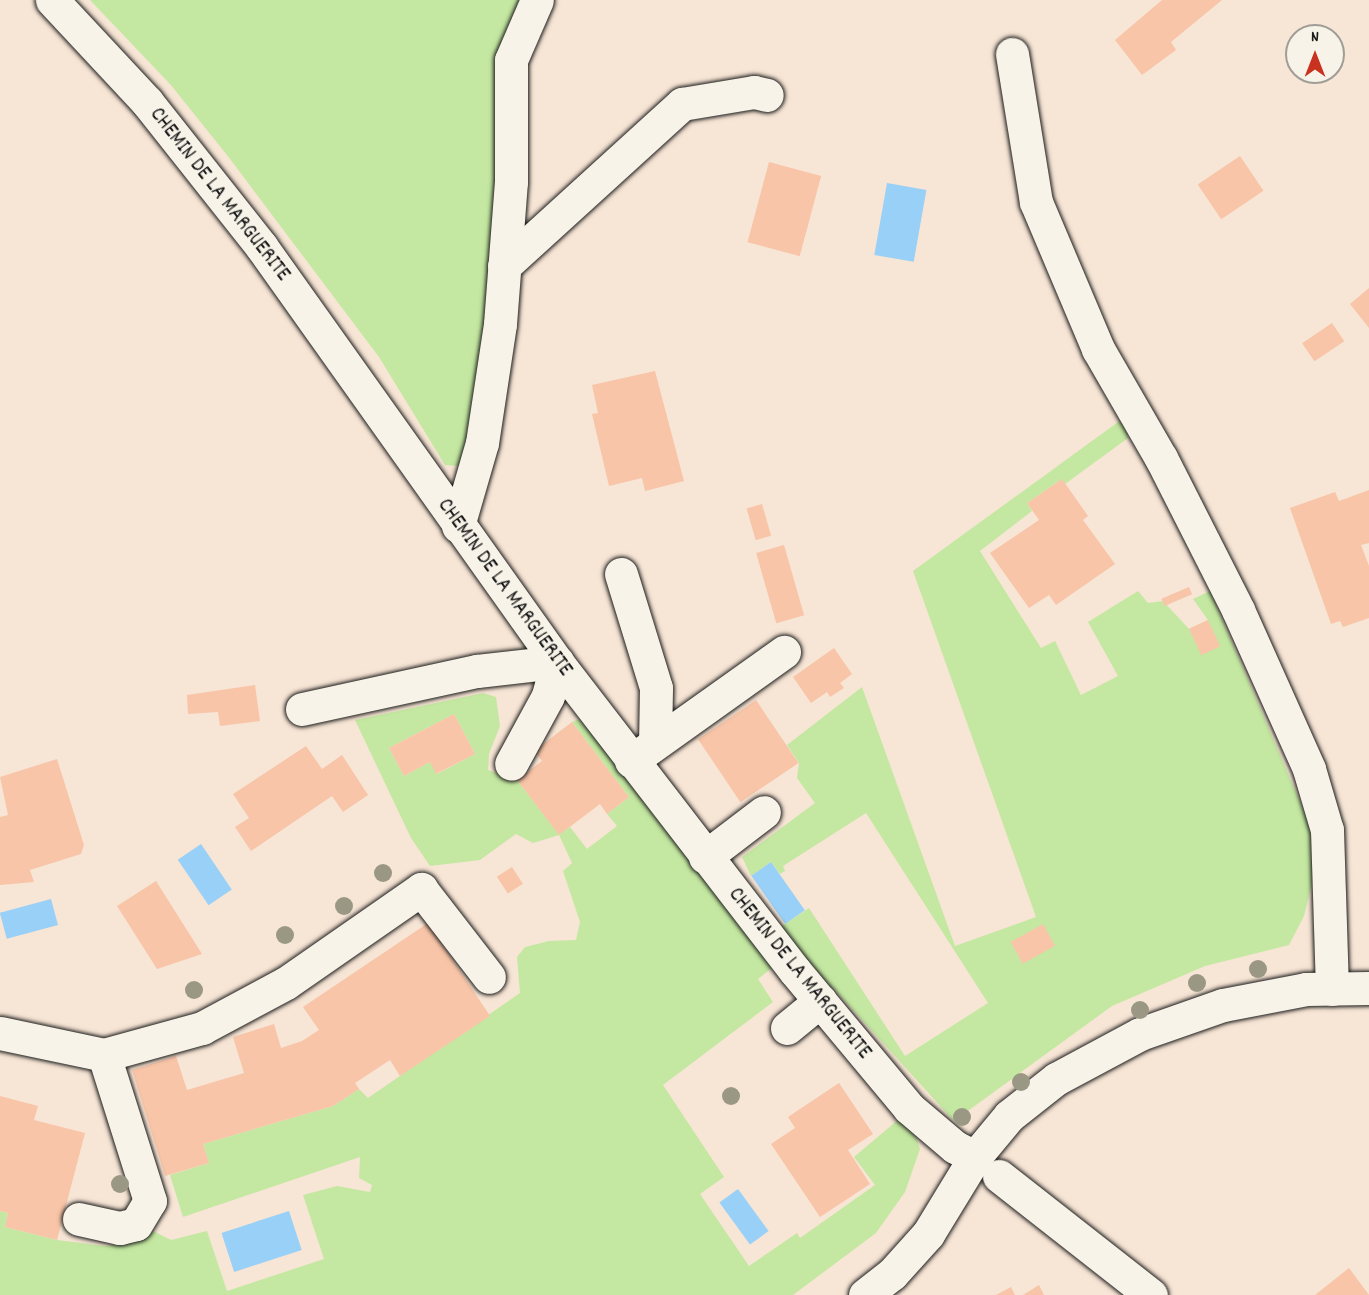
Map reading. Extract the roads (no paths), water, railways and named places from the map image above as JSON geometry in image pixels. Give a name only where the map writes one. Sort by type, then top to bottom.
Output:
[{"type":"street","name":"CHEMIN DE LA MARGUERITE","points":[[52,0],[147,102],[261,246],[372,398],[458,526],[557,662],[643,752],[705,857],[909,1108],[955,1147],[987,1166],[1151,1295]]},
{"type":"street","points":[[458,526],[482,443],[504,266],[511,182],[511,60],[537,0]]},
{"type":"street","points":[[1012,54],[1036,202],[1098,349],[1161,459],[1233,600],[1309,769],[1326,830],[1332,989]]},
{"type":"street","points":[[504,266],[682,104],[754,92],[767,95]]},
{"type":"street","points":[[621,574],[656,688],[643,752]]},
{"type":"street","points":[[643,752],[784,652]]},
{"type":"street","points":[[302,710],[477,671],[557,662],[548,696],[511,764]]},
{"type":"street","points":[[705,857],[764,812]]},
{"type":"street","points":[[0,1033],[104,1055],[202,1028],[286,983],[421,889],[489,977]]},
{"type":"street","points":[[865,1295],[892,1274],[987,1166],[1009,1116],[1056,1080],[1140,1034],[1223,1005],[1332,989],[1369,988]]},
{"type":"street","points":[[787,1028],[820,1001]]},
{"type":"street","points":[[79,1219],[120,1228],[136,1224],[150,1201],[104,1055]]},
{"type":"water","points":[[887,183],[926,190],[914,262],[874,255]]},
{"type":"water","points":[[201,844],[232,890],[209,905],[178,860]]},
{"type":"water","points":[[771,862],[805,910],[785,924],[751,876]]},
{"type":"water","points":[[51,899],[58,925],[7,939],[0,913]]},
{"type":"water","points":[[738,1189],[769,1231],[750,1245],[719,1203]]},
{"type":"water","points":[[289,1211],[302,1250],[234,1272],[221,1233]]}]
